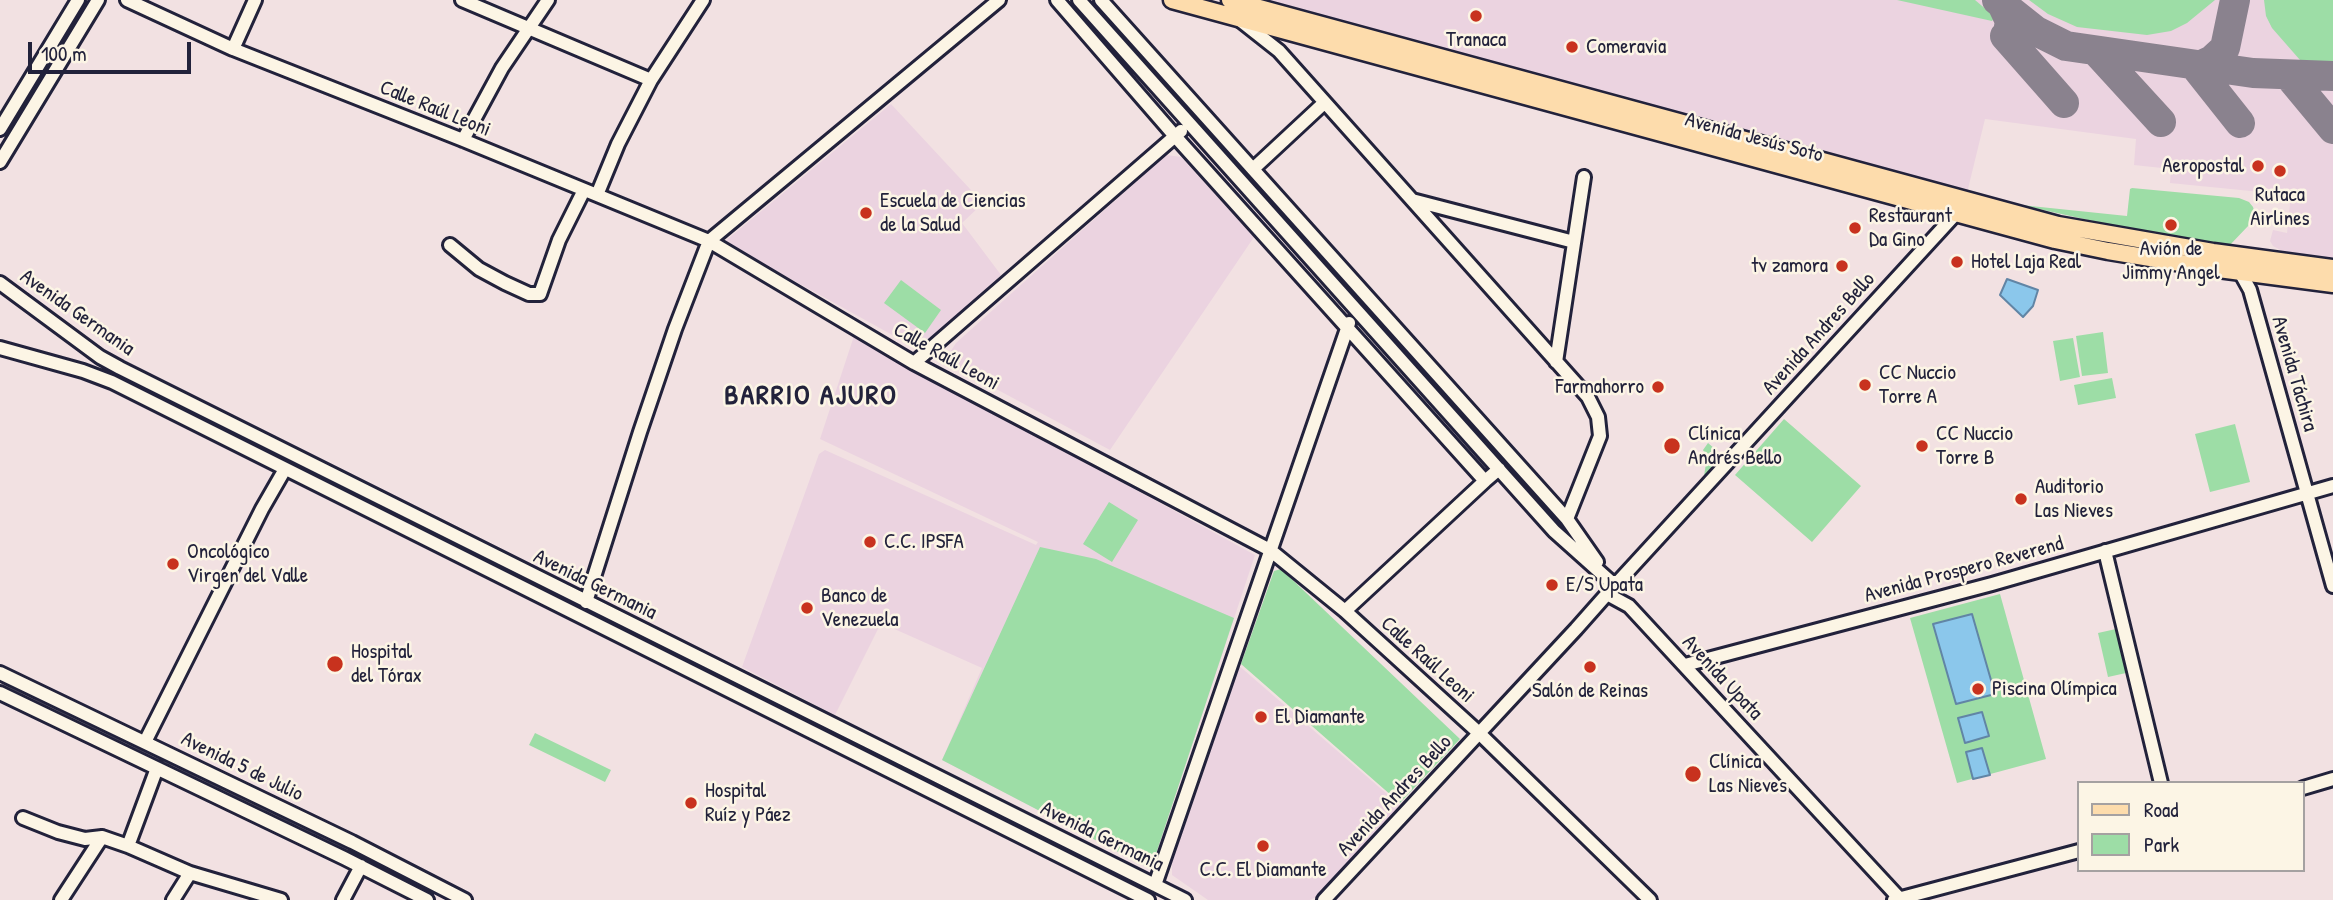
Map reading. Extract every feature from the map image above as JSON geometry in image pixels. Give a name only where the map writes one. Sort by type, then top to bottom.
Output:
[{"type":"main road","name":"Avenida Jesús Soto","points":[[1172,0],[1956,214],[2094,249],[2244,264],[2333,268]]},
{"type":"main road","name":"Avenida Jesús Soto","points":[[1230,0],[2059,225],[2333,284]]},
{"type":"street","points":[[0,129],[78,0]]},
{"type":"street","points":[[0,162],[98,0]]},
{"type":"street","name":"Calle Raúl Leoni","points":[[127,0],[233,49],[464,140],[709,242],[914,363],[1270,550],[1345,611],[1479,733],[1650,900]]},
{"type":"street","points":[[233,49],[256,0]]},
{"type":"street","points":[[462,0],[651,80]]},
{"type":"street","points":[[464,140],[502,68],[548,0]]},
{"type":"street","points":[[450,245],[479,269],[529,294],[540,294],[559,240],[618,144],[651,80],[703,0]]},
{"type":"street","points":[[586,602],[675,329],[709,242],[999,0]]},
{"type":"street","points":[[1057,0],[1174,135],[1485,481]]},
{"type":"street","points":[[1079,0],[1554,531],[1612,586]]},
{"type":"street","points":[[1101,0],[1567,519],[1612,586]]},
{"type":"street","points":[[1240,20],[1279,51],[1588,397],[1598,417],[1600,436],[1567,519]]},
{"type":"street","points":[[1253,169],[1324,103]]},
{"type":"street","points":[[914,363],[1174,135],[1191,125]]},
{"type":"street","points":[[1556,362],[1584,177]]},
{"type":"street","points":[[1412,200],[1574,242]]},
{"type":"street","name":"Avenida Andres Bello","points":[[1328,897],[1968,200]]},
{"type":"street","name":"Avenida Táchira","points":[[2244,264],[2333,586]]},
{"type":"street","name":"Avenida Germania","points":[[0,282],[111,363],[1185,900]]},
{"type":"street","points":[[1155,885],[1347,327],[1356,310]]},
{"type":"street","name":"Avenida Germania","points":[[0,348],[103,378],[1147,900]]},
{"type":"street","points":[[145,742],[262,509],[285,469]]},
{"type":"street","points":[[1345,611],[1499,469]]},
{"type":"street","name":"Avenida Prospero Reverend","points":[[1685,666],[1979,587],[2333,486]]},
{"type":"street","points":[[2105,551],[2161,781]]},
{"type":"street","name":"Avenida Upata","points":[[1612,586],[1898,899]]},
{"type":"street","name":"Avenida 5 de Julio","points":[[0,673],[352,842],[465,900]]},
{"type":"street","name":"Avenida 5 de Julio","points":[[0,693],[427,900]]},
{"type":"street","points":[[128,846],[157,768]]},
{"type":"street","points":[[2305,787],[2333,779]]},
{"type":"street","points":[[23,818],[85,839],[102,837],[190,873],[281,900]]},
{"type":"street","points":[[61,900],[102,837]]},
{"type":"street","points":[[1898,899],[2078,850]]},
{"type":"street","points":[[343,900],[361,866]]},
{"type":"street","points":[[173,900],[190,873]]},
{"type":"shaded area","points":[[1258,0],[2333,0],[2333,258],[2284,252],[2273,246],[2270,241],[2273,230],[2287,233],[2291,195],[2170,183],[2171,169],[2134,165],[2136,139],[1985,119],[1967,193]]},
{"type":"shaded area","name":"Escuela de Ciencias de la Salud","points":[[891,104],[983,203],[962,223],[1001,275],[932,338],[905,342],[724,242]]},
{"type":"shaded area","points":[[1166,155],[1181,157],[1254,237],[1110,450],[955,367],[947,357],[956,343]]},
{"type":"shaded area","points":[[854,336],[1255,555],[1151,869],[942,760],[982,668],[881,623],[835,715],[742,667],[819,454],[825,450],[1036,545],[1038,542],[820,439]]},
{"type":"shaded area","points":[[1237,664],[1402,807],[1318,896],[1310,900],[1208,900],[1172,875],[1172,853]]},
{"type":"green space","points":[[1897,0],[1975,0],[1995,17],[1992,21]]},
{"type":"green space","points":[[2029,0],[2215,0],[2187,23],[2171,31],[2147,35],[2077,27],[2048,14]]},
{"type":"green space","points":[[2264,0],[2333,0],[2333,63],[2300,60],[2272,28],[2266,16]]},
{"type":"green space","points":[[2132,188],[2239,198],[2249,202],[2255,214],[2249,225],[2229,246],[2160,236],[2021,205],[2127,216]]},
{"type":"green space","points":[[901,280],[941,310],[925,333],[884,303]]},
{"type":"green space","points":[[2103,332],[2108,373],[2082,376],[2076,336]]},
{"type":"green space","points":[[2073,338],[2080,377],[2060,381],[2053,341]]},
{"type":"green space","points":[[2112,378],[2116,398],[2078,405],[2074,385]]},
{"type":"green space","points":[[1784,419],[1861,486],[1812,542],[1735,475]]},
{"type":"green space","points":[[2235,424],[2250,482],[2210,492],[2195,434]]},
{"type":"green space","points":[[1708,443],[1722,455],[1704,476],[1707,457],[1703,450]]},
{"type":"green space","points":[[1109,502],[1138,520],[1112,562],[1083,544]]},
{"type":"green space","points":[[1040,547],[1096,559],[1234,618],[1151,869],[942,760]]},
{"type":"green space","points":[[1281,569],[1460,739],[1400,803],[1241,664],[1274,571]]},
{"type":"green space","name":"Piscina Olímpica","points":[[2000,594],[2046,759],[1957,783],[1910,618]]},
{"type":"green space","points":[[2116,629],[2126,673],[2108,677],[2098,633]]},
{"type":"green space","points":[[535,733],[611,770],[605,782],[529,745]]},
{"type":"water","points":[[2007,279],[2038,290],[2033,306],[2023,317],[2000,295]]},
{"type":"water","points":[[1972,614],[1995,694],[1956,704],[1933,624]]},
{"type":"water","points":[[1982,712],[1989,736],[1965,743],[1958,718]]},
{"type":"water","points":[[1982,748],[1990,775],[1973,779],[1966,752]]},
{"type":"taxiway","points":[[1997,0],[2036,31],[2066,46],[2253,73],[2333,76]]},
{"type":"taxiway","points":[[2199,66],[2212,60],[2225,48],[2235,0]]},
{"type":"taxiway","points":[[2002,4],[2010,21],[2005,36],[2064,103]]},
{"type":"taxiway","points":[[2096,51],[2161,122]]},
{"type":"taxiway","points":[[2194,65],[2240,123]]},
{"type":"taxiway","points":[[2289,76],[2333,129]]},
{"type":"place","name":"Tranaca","points":[[1476,16]]},
{"type":"place","name":"Comeravia","points":[[1572,47]]},
{"type":"place","name":"Aeropostal","points":[[2258,166]]},
{"type":"place","name":"Rutaca Airlines","points":[[2280,171]]},
{"type":"place","name":"Escuela de Ciencias de la Salud","points":[[866,213]]},
{"type":"place","name":"Avión de Jimmy Angel","points":[[2171,225]]},
{"type":"place","name":"Restaurant Da Gino","points":[[1855,228]]},
{"type":"place","name":"Hotel Laja Real","points":[[1957,262]]},
{"type":"place","name":"tv zamora","points":[[1842,266]]},
{"type":"place","name":"CC Nuccio Torre A","points":[[1865,385]]},
{"type":"place","name":"Farmahorro","points":[[1658,387]]},
{"type":"place","name":"Clínica Andrés Bello","points":[[1672,446]]},
{"type":"place","name":"CC Nuccio Torre B","points":[[1922,446]]},
{"type":"place","name":"Auditorio Las Nieves","points":[[2021,499]]},
{"type":"place","name":"C.C. IPSFA","points":[[870,542]]},
{"type":"place","name":"Oncológico Virgen del Valle","points":[[173,564]]},
{"type":"place","name":"E/S Upata","points":[[1552,585]]},
{"type":"place","name":"Banco de Venezuela","points":[[807,608]]},
{"type":"place","name":"Hospital del Tórax","points":[[335,664]]},
{"type":"place","name":"Salón de Reinas","points":[[1590,667]]},
{"type":"place","name":"Piscina Olímpica","points":[[1978,689]]},
{"type":"place","name":"El Diamante","points":[[1261,717]]},
{"type":"place","name":"Clínica Las Nieves","points":[[1693,774]]},
{"type":"place","name":"Hospital Ruíz y Páez","points":[[691,803]]},
{"type":"place","name":"C.C. El Diamante","points":[[1263,846]]},
{"type":"district","name":"BARRIO AJURO","points":[[811,397]]}]
